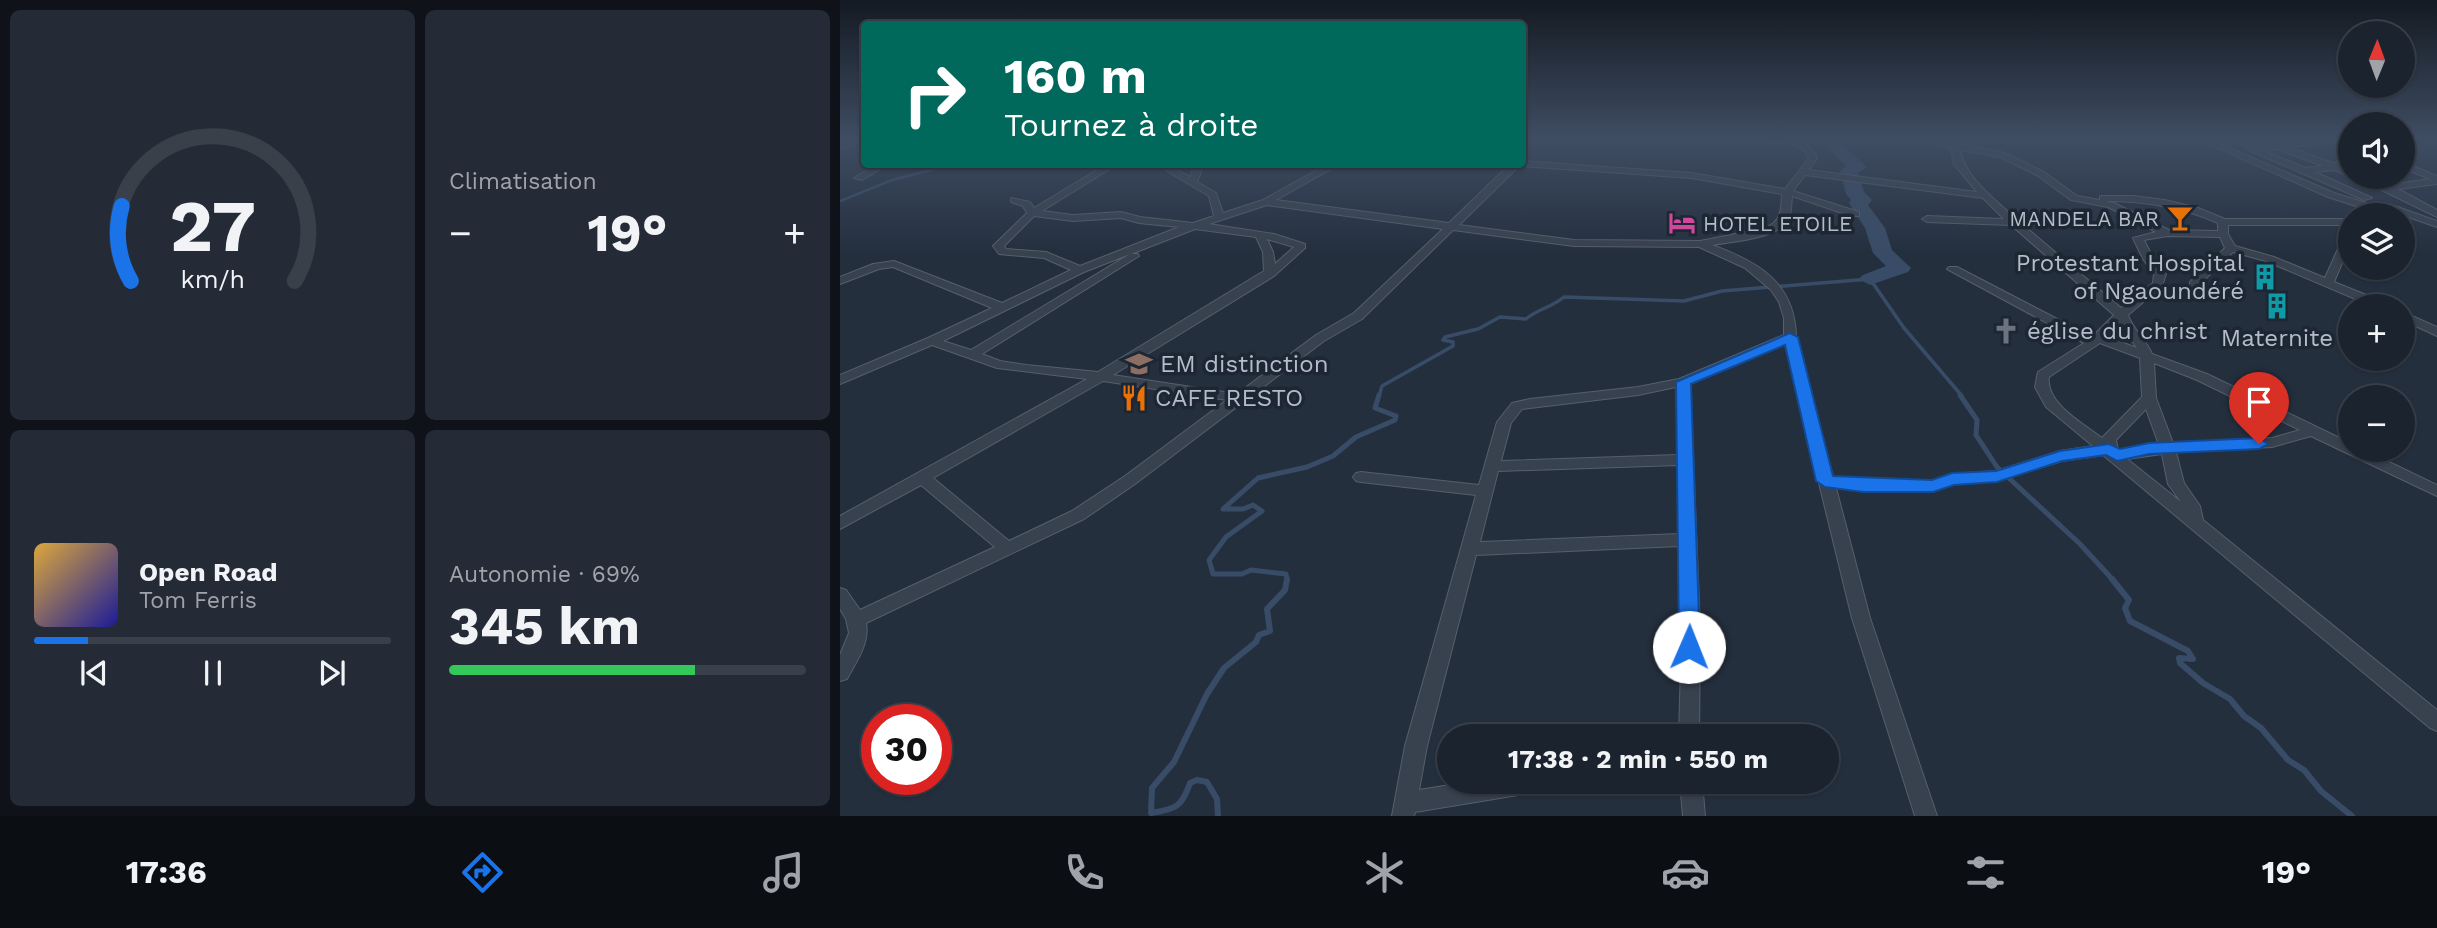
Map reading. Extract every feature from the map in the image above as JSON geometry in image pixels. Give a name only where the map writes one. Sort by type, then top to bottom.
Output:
[{"type":"street","points":[[1080,270],[1046,255],[998,249],[1009,233],[1032,213],[1094,177]]},
{"type":"street","points":[[1183,177],[1213,195],[1219,217]]},
{"type":"street","points":[[1192,183],[1194,177]]},
{"type":"street","points":[[840,380],[932,341],[1080,270],[1178,231],[1266,201],[1311,177]]},
{"type":"street","points":[[858,619],[1077,515],[1210,422],[1320,338],[1358,316],[1502,177]]},
{"type":"street","points":[[1684,177],[1787,193],[1825,202],[1855,214]]},
{"type":"street","points":[[1266,201],[1574,243],[1700,244],[1769,231],[1779,226],[1786,216],[1787,193],[1798,177]]},
{"type":"street","points":[[1836,177],[1988,196]]},
{"type":"street","points":[[1970,177],[2034,242],[2122,315],[2124,327],[2142,343],[2146,357],[2149,398],[2168,447],[2176,484],[2192,506],[2196,520]]},
{"type":"street","points":[[2045,177],[2074,198],[2120,198],[2191,210],[2223,228],[2231,248]]},
{"type":"street","points":[[2290,177],[2356,203]]},
{"type":"street","points":[[2318,177],[2437,227]]},
{"type":"street","points":[[2415,184],[2437,180]]},
{"type":"street","points":[[2390,189],[2437,214]]},
{"type":"street","points":[[2331,195],[2339,203]]},
{"type":"street","points":[[1014,200],[1027,204],[1032,213]]},
{"type":"street","points":[[2097,200],[2134,214],[2167,233]]},
{"type":"street","points":[[840,523],[922,478],[1270,274],[1298,253],[1301,247],[1296,242],[1260,235],[1121,215],[1073,218],[1032,213]]},
{"type":"street","points":[[1927,219],[2042,223]]},
{"type":"street","points":[[2338,223],[2223,228],[2138,237],[2148,259],[2160,274],[2158,284],[2096,340],[2043,375],[2040,382],[2051,404],[2196,520],[2437,722]]},
{"type":"street","points":[[2415,223],[2437,227]]},
{"type":"street","points":[[972,355],[1178,231]]},
{"type":"street","points":[[1260,235],[1268,251],[1270,274]]},
{"type":"street","points":[[1700,244],[1735,256],[1775,285],[1792,319],[1790,337],[1876,671],[1926,816]]},
{"type":"street","points":[[2231,248],[2270,259],[2354,294]]},
{"type":"street","points":[[2194,284],[2231,248]]},
{"type":"street","points":[[2328,283],[2338,260]]},
{"type":"street","points":[[840,281],[877,267],[894,264],[1001,307]]},
{"type":"street","points":[[1953,269],[2096,340],[2202,377],[2338,443]]},
{"type":"street","points":[[2415,322],[2437,332]]},
{"type":"street","points":[[1478,794],[1404,809],[1484,491],[1504,422],[1517,406],[1638,391],[1684,382],[1790,337]]},
{"type":"street","points":[[932,341],[972,355],[1027,369],[1097,376],[1239,398]]},
{"type":"street","points":[[1684,382],[1690,626],[1689,724]]},
{"type":"street","points":[[2113,452],[2109,439],[2149,398]]},
{"type":"street","points":[[1825,481],[1863,486],[1933,486],[1952,479],[2004,474],[2060,456],[2168,447],[2252,445],[2300,436],[2310,431]]},
{"type":"street","points":[[1492,466],[1686,460]]},
{"type":"street","points":[[2378,462],[2437,491]]},
{"type":"street","points":[[1361,477],[1484,491]]},
{"type":"street","points":[[922,478],[1008,549]]},
{"type":"street","points":[[1469,550],[1686,540]]},
{"type":"street","points":[[840,595],[858,619],[861,632],[840,672]]},
{"type":"street","points":[[1692,794],[1694,816]]},
{"type":"waterway","points":[[840,201],[903,177]]},
{"type":"waterway","points":[[1851,177],[1856,189],[1855,194],[1863,200],[1858,203],[1875,228],[1883,253],[1901,268],[1870,279]]},
{"type":"waterway","points":[[1379,396],[1382,386],[1453,346],[1453,342],[1443,340],[1445,337],[1478,329],[1500,317],[1526,319],[1564,297],[1684,301],[1722,291],[1870,279],[1904,328],[1962,396]]},
{"type":"waterway","points":[[1287,580],[1286,574],[1251,570],[1242,574],[1213,574],[1209,560],[1226,537],[1262,511],[1253,505],[1243,509],[1223,509],[1258,478],[1307,467],[1333,456],[1356,437],[1395,420],[1396,416],[1375,408],[1379,395]]},
{"type":"waterway","points":[[1960,395],[1977,420],[1976,435],[1997,467],[2080,544],[2114,581]]},
{"type":"waterway","points":[[2112,579],[2129,600],[2125,608],[2130,621],[2188,651],[2193,659],[2179,658],[2180,663],[2203,683],[2230,699],[2244,716],[2261,728],[2288,760],[2304,770],[2321,791],[2352,816]]},
{"type":"waterway","points":[[1218,816],[1217,799],[1207,782],[1197,780],[1190,783],[1177,806],[1151,813],[1152,788],[1174,762],[1207,694],[1224,668],[1256,642],[1259,635],[1270,631],[1267,609],[1285,590],[1287,580]]},
{"type":"place","name":"MANDELA BAR","points":[[2180,218]]},
{"type":"place","name":"HOTEL ETOILE","points":[[1682,223]]},
{"type":"place","name":"Protestant Hospital of Ngaoundéré","points":[[2265,277]]},
{"type":"place","name":"Maternite","points":[[2277,306]]},
{"type":"place","name":"église du christ","points":[[2006,331]]},
{"type":"place","name":"EM distinction","points":[[1139,364]]},
{"type":"place","name":"CAFE RESTO","points":[[1134,398]]},
{"type":"route","points":[[1689,647],[1684,382],[1790,337],[1825,481],[1863,486],[1933,486],[1952,479],[1997,476],[2060,456],[2109,449],[2117,456],[2168,447],[2259,444]]}]
